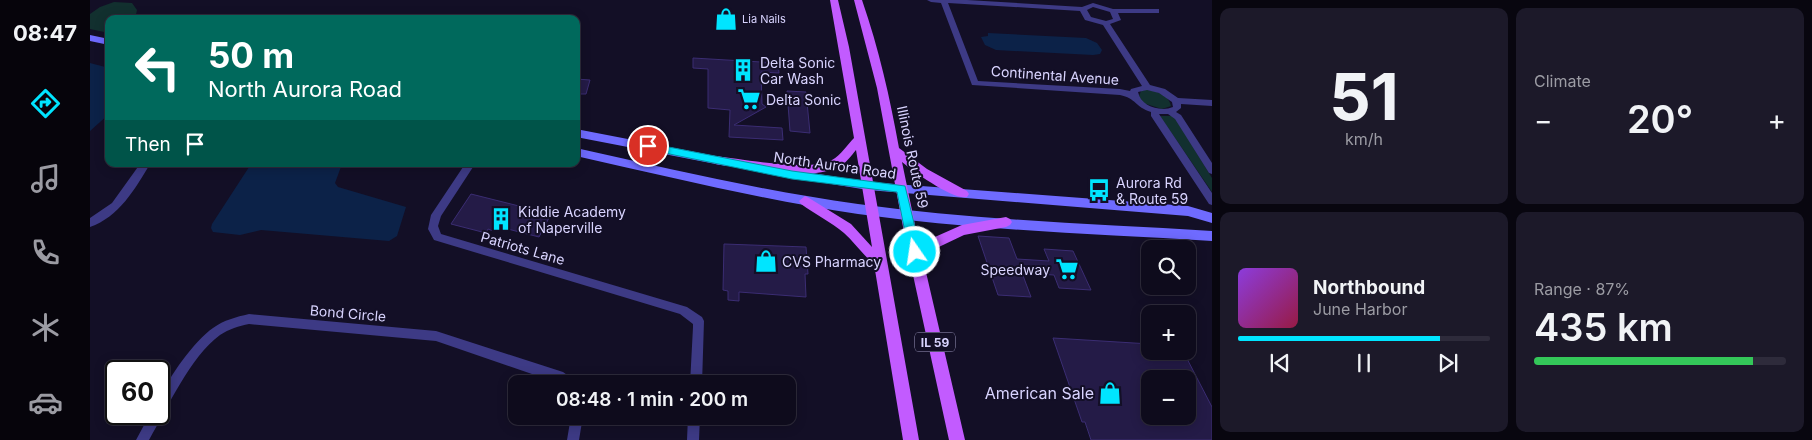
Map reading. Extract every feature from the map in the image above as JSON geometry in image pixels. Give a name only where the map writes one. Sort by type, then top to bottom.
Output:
[{"type":"main road","name":"IL 59","points":[[834,0],[882,263],[911,440]]},
{"type":"main road","name":"Illinois Route 59","points":[[858,0],[866,26],[895,151],[956,440]]},
{"type":"main road","points":[[90,38],[105,41]]},
{"type":"main road","name":"North Aurora Road","points":[[580,134],[792,175],[868,186],[1188,211],[1212,218]]},
{"type":"main road","points":[[715,160],[807,169],[823,168],[841,160],[860,138]]},
{"type":"main road","points":[[895,151],[923,172],[963,194]]},
{"type":"main road","points":[[580,153],[805,201],[872,211],[1212,236]]},
{"type":"main road","points":[[805,201],[847,228],[858,238],[865,249],[882,263]]},
{"type":"main road","points":[[915,252],[962,230],[1006,222]]},
{"type":"street","points":[[931,0],[1083,9],[1088,6],[1098,6],[1113,11],[1156,11]]},
{"type":"street","name":"Continental Avenue","points":[[944,1],[974,83],[1120,92],[1134,95]]},
{"type":"street","points":[[1083,9],[1088,18],[1106,23],[1117,20],[1113,11]]},
{"type":"street","points":[[1106,23],[1147,87]]},
{"type":"street","points":[[1212,103],[1176,101],[1162,90],[1147,87],[1137,88],[1134,95],[1143,106],[1156,111],[1170,112],[1178,117],[1212,171]]},
{"type":"street","points":[[1170,112],[1177,108],[1176,101]]},
{"type":"street","points":[[1156,111],[1154,114],[1212,201]]},
{"type":"street","points":[[90,223],[104,216],[119,203],[143,167]]},
{"type":"street","name":"Patriots Lane","points":[[468,167],[436,215],[433,225],[434,233],[438,237],[683,310],[698,321],[696,375]]},
{"type":"street","name":"Bond Circle","points":[[170,393],[203,341],[227,324],[249,319],[436,336],[555,375]]},
{"type":"street","name":"Bond Circle","points":[[142,440],[151,425]]},
{"type":"street","points":[[573,440],[576,425]]},
{"type":"street","points":[[693,440],[694,425]]},
{"type":"green space","points":[[114,2],[132,3],[137,10],[136,15],[105,15],[105,32],[90,29],[90,14],[100,7]]},
{"type":"green space","points":[[1145,90],[1165,96],[1171,106],[1162,109],[1143,103],[1139,96],[1141,91]]},
{"type":"green space","points":[[1160,116],[1174,116],[1212,178],[1212,192]]},
{"type":"water","points":[[988,33],[1086,38],[1097,43],[1102,50],[1100,54],[1093,55],[996,50],[985,45],[981,37],[988,36]]},
{"type":"water","points":[[90,63],[105,67],[105,118],[90,131]]},
{"type":"water","points":[[249,167],[341,167],[335,183],[338,187],[406,207],[397,236],[389,241],[261,230],[240,235],[213,232],[212,224]]},
{"type":"building","points":[[693,58],[778,63],[779,73],[761,72],[762,104],[766,107],[734,125],[782,128],[783,140],[729,137],[730,110],[708,108],[708,69],[693,68]]},
{"type":"building","points":[[580,79],[590,80],[586,94],[580,94]]},
{"type":"building","name":"Delta Sonic","points":[[787,91],[806,92],[810,133],[790,131]]},
{"type":"building","name":"Kiddie Academy of Naperville","points":[[471,194],[551,214],[539,237],[496,226],[493,231],[488,229],[486,233],[451,224]]},
{"type":"building","name":"Speedway","points":[[978,236],[1009,238],[1017,259],[1049,261],[1044,249],[1073,251],[1091,290],[1059,288],[1054,275],[1022,273],[1031,297],[998,295]]},
{"type":"building","name":"CVS Pharmacy","points":[[724,244],[806,247],[808,274],[805,274],[806,297],[739,292],[739,301],[728,300],[728,291],[723,290]]},
{"type":"building","name":"American Sale","points":[[1053,338],[1141,343],[1141,360],[1188,360],[1193,370],[1141,370],[1141,425],[1196,425],[1196,376],[1212,407],[1212,440],[1091,440],[1085,422],[1082,422]]},
{"type":"place","name":"Lia Nails","points":[[726,19]]},
{"type":"place","name":"Delta Sonic Car Wash","points":[[743,70]]},
{"type":"place","name":"Delta Sonic","points":[[749,99]]},
{"type":"place","name":"Aurora Rd & Route 59","points":[[1099,190]]},
{"type":"place","name":"Kiddie Academy of Naperville","points":[[501,219]]},
{"type":"place","name":"CVS Pharmacy","points":[[766,261]]},
{"type":"place","name":"Speedway","points":[[1067,269]]},
{"type":"place","name":"American Sale","points":[[1110,393]]},
{"type":"route","points":[[648,146],[792,175],[902,189],[915,252]]}]
